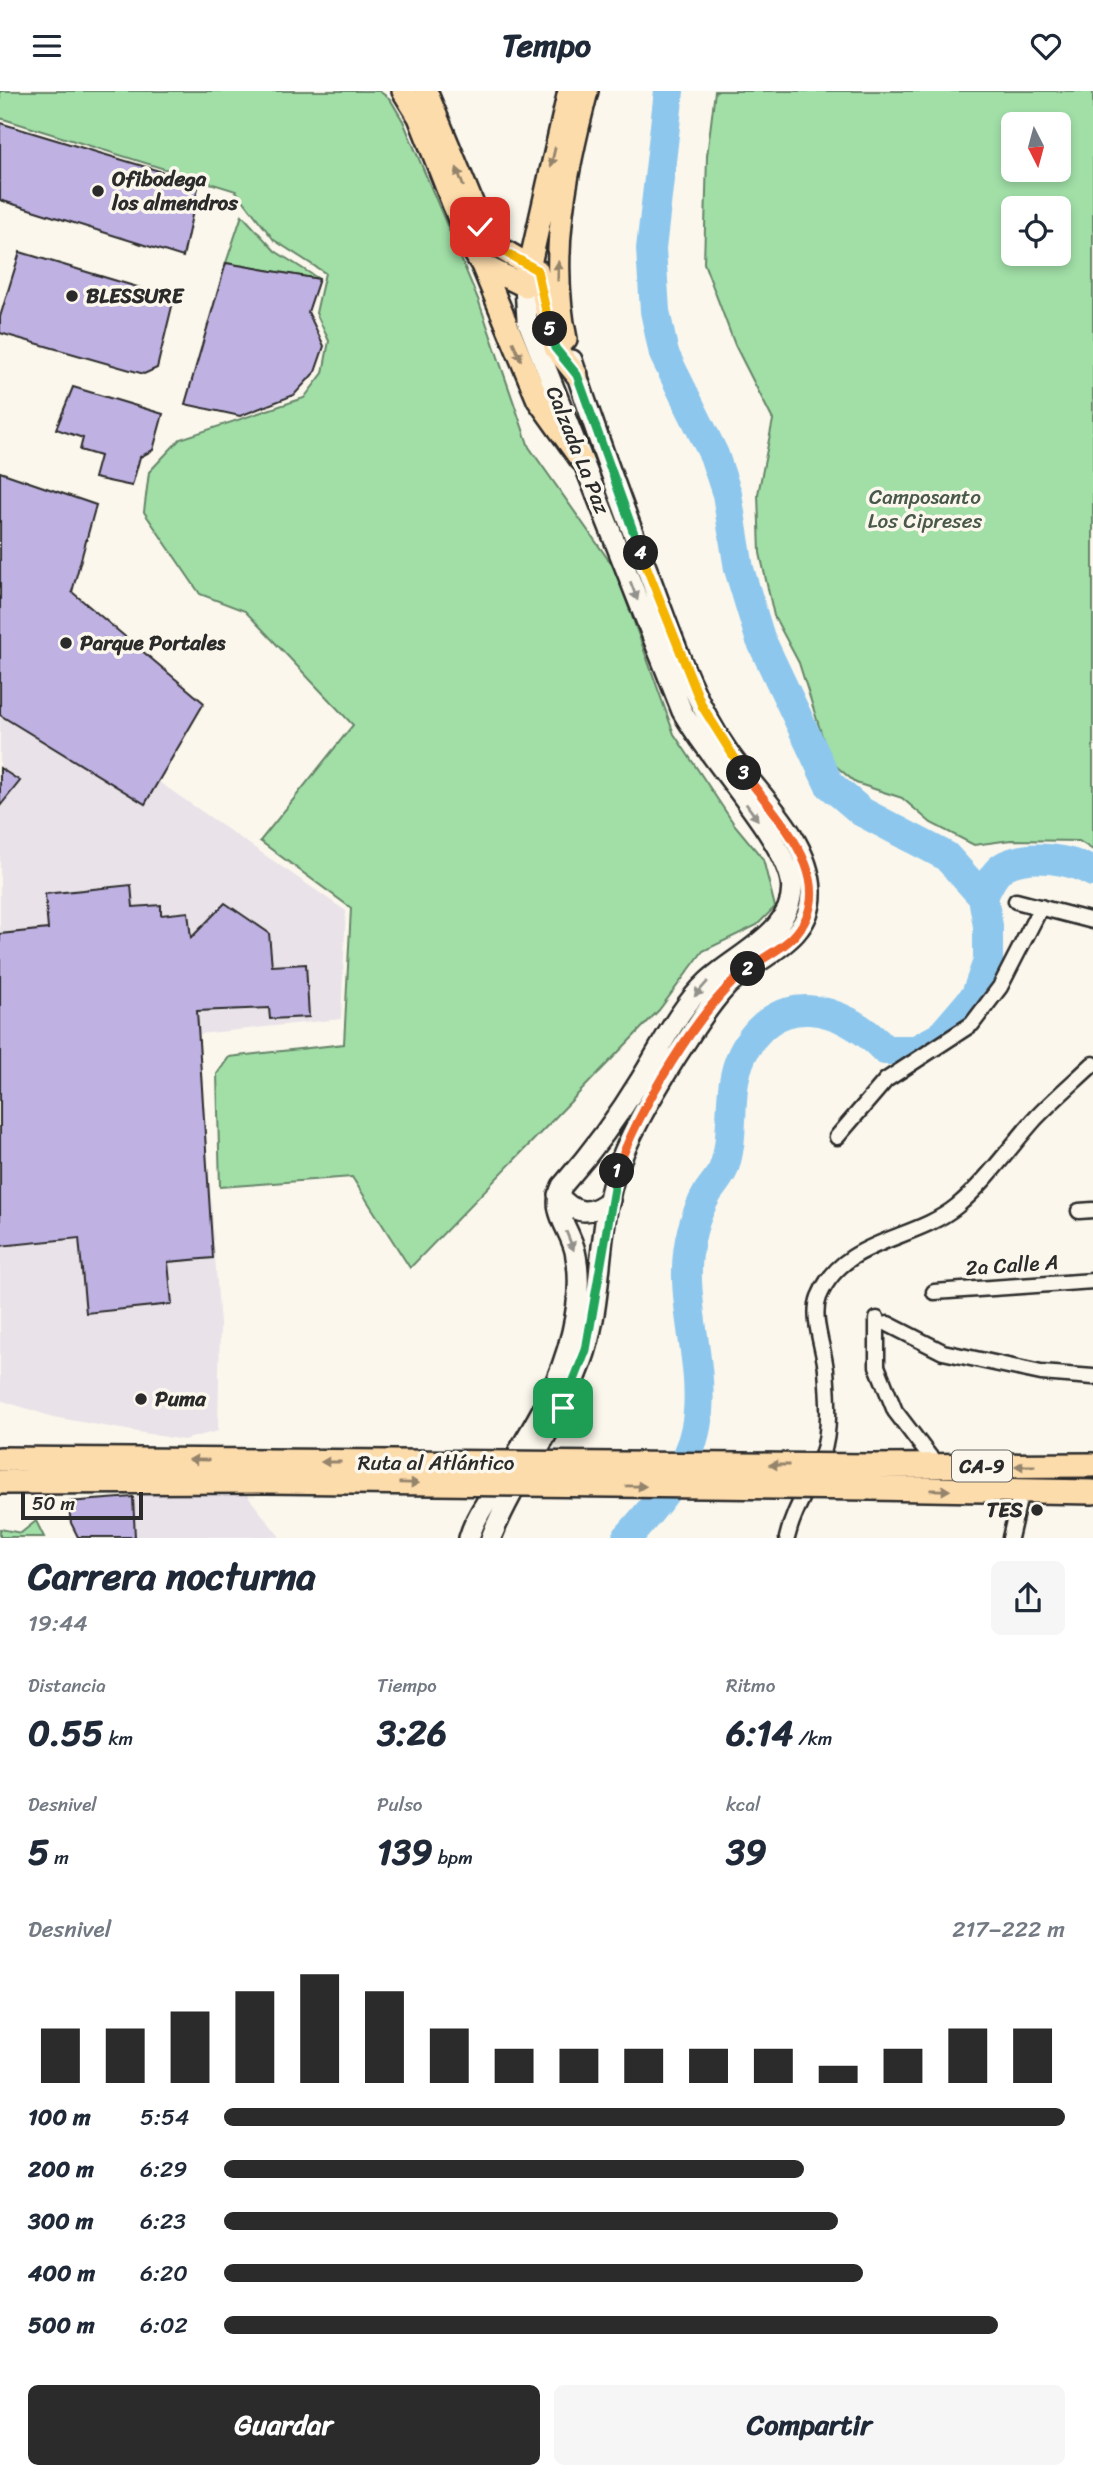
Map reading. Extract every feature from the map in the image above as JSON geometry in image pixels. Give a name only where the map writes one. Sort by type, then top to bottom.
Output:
[{"type":"highway","name":"Ruta al Atlántico","points":[[0,1459],[267,1471],[872,1477]]},
{"type":"highway","name":"CA-9","points":[[872,1477],[937,1466],[1093,1465]]},
{"type":"highway","name":"Ruta al Atlántico","points":[[0,1482],[267,1471]]},
{"type":"highway","name":"CA-9","points":[[872,1477],[1021,1491],[1093,1492]]},
{"type":"main road","points":[[402,91],[419,117],[468,242],[482,265],[538,400],[581,460]]},
{"type":"main road","points":[[426,91],[488,241],[529,264],[539,274],[542,300],[555,348],[577,375]]},
{"type":"main road","name":"Calzada La Paz","points":[[558,1195],[628,1100],[695,995],[720,970],[775,928],[786,912],[792,894],[789,874],[778,850],[718,768],[682,711],[527,320],[525,286],[529,264],[569,91]]},
{"type":"main road","name":"Calzada La Paz","points":[[491,1538],[574,1384],[593,1320],[610,1200],[624,1151],[675,1059],[726,987],[793,937],[809,910],[811,890],[809,874],[796,843],[729,752],[702,706],[630,526],[566,339],[558,287],[559,242],[568,170],[587,91]]},
{"type":"main road","points":[[482,265],[525,286]]},
{"type":"main road","points":[[558,1195],[573,1210],[583,1212],[592,1212],[610,1200]]},
{"type":"main road","points":[[469,1538],[479,1514],[551,1398],[570,1340],[577,1301],[577,1270],[574,1250],[557,1210],[558,1195]]},
{"type":"street","points":[[1016,901],[1093,921]]},
{"type":"street","points":[[837,1137],[886,1080],[933,1046],[972,1024],[1000,987],[1041,907]]},
{"type":"street","points":[[787,1538],[792,1515],[823,1453],[826,1371],[817,1318],[818,1300],[829,1278],[847,1259],[884,1240],[927,1225],[957,1206],[1038,1115],[1093,1064]]},
{"type":"street","name":"2a Calle A","points":[[934,1293],[1093,1281]]},
{"type":"street","points":[[937,1466],[895,1411],[877,1366],[883,1322],[943,1352],[1041,1373],[1093,1377]]},
{"type":"street","points":[[1010,1538],[1021,1491]]},
{"type":"shaded area","points":[[0,559],[204,703],[159,782],[346,911],[341,1019],[199,1034],[220,1325],[218,1431],[183,1440],[53,1417],[0,1400]]},
{"type":"shaded area","points":[[219,1489],[248,1490],[249,1498],[280,1537],[135,1537],[133,1497]]},
{"type":"green space","points":[[0,91],[379,91],[390,99],[403,121],[478,299],[529,447],[615,569],[674,734],[734,824],[763,859],[775,907],[757,925],[703,951],[659,1010],[410,1268],[352,1177],[220,1187],[217,1074],[229,1057],[344,1044],[351,908],[260,841],[353,725],[245,611],[200,594],[144,512],[149,472],[180,439],[304,398],[323,373],[329,341],[316,313],[325,273],[274,240],[236,191],[0,118]]},
{"type":"green space","name":"Camposanto Los Cipreses","points":[[715,91],[1093,91],[1093,850],[1079,841],[1011,840],[974,845],[931,823],[902,798],[856,783],[830,761],[799,663],[774,616],[760,553],[758,494],[773,420],[735,345],[704,263],[707,156]]},
{"type":"green space","points":[[242,215],[275,251],[319,279],[226,263]]},
{"type":"green space","points":[[36,1521],[44,1537],[0,1537],[0,1529],[21,1533]]},
{"type":"building","name":"Ofibodega los almendros","points":[[0,123],[199,183],[183,257],[0,200]]},
{"type":"building","name":"Ofibodega los almendros","points":[[20,252],[174,298],[157,368],[144,374],[0,333],[0,317]]},
{"type":"building","name":"Ofibodega los almendros","points":[[226,263],[319,279],[308,312],[324,346],[315,372],[294,395],[240,416],[185,404]]},
{"type":"building","points":[[73,387],[163,414],[153,450],[140,457],[132,486],[94,478],[100,456],[80,450],[83,438],[56,429]]},
{"type":"building","name":"Parque Portales","points":[[0,472],[96,505],[72,592],[204,703],[145,804],[0,715]]},
{"type":"building","points":[[0,768],[20,781],[0,806]]},
{"type":"building","points":[[131,885],[133,907],[161,905],[161,915],[188,912],[191,938],[225,903],[269,933],[272,966],[306,964],[309,1017],[270,1019],[269,1008],[197,1011],[213,1258],[168,1262],[172,1304],[86,1313],[79,1238],[0,1246],[0,934],[48,929],[45,894]]},
{"type":"building","points":[[133,1497],[135,1537],[78,1537],[71,1523],[68,1502]]},
{"type":"waterway","points":[[627,1538],[678,1473],[692,1443],[696,1427],[699,1390],[688,1297],[688,1256],[698,1212],[723,1170],[727,1156],[734,1083],[742,1055],[756,1034],[772,1019],[790,1012],[810,1010],[849,1022],[868,1034],[885,1050],[916,1050],[940,1037],[976,995],[988,961],[988,926],[983,897],[946,856],[862,812],[829,784],[760,638],[739,569],[727,494],[714,455],[664,354],[655,311],[651,249],[669,91]]},
{"type":"waterway","points":[[983,897],[998,871],[1016,861],[1050,859],[1093,872]]},
{"type":"place","name":"Ofibodega los almendros","points":[[98,191]]},
{"type":"place","name":"BLESSURE","points":[[72,296]]},
{"type":"place","name":"Parque Portales","points":[[66,643]]},
{"type":"place","name":"Puma","points":[[141,1399]]},
{"type":"place","name":"TES","points":[[1037,1510]]},
{"type":"route","points":[[480,227],[488,241],[529,264],[539,274],[542,300],[555,348],[577,375],[626,514],[693,686],[729,752],[796,843],[804,858],[811,890],[809,910],[793,937],[734,979],[706,1012],[675,1059],[624,1151],[612,1185],[593,1320],[586,1350],[563,1408]]}]
